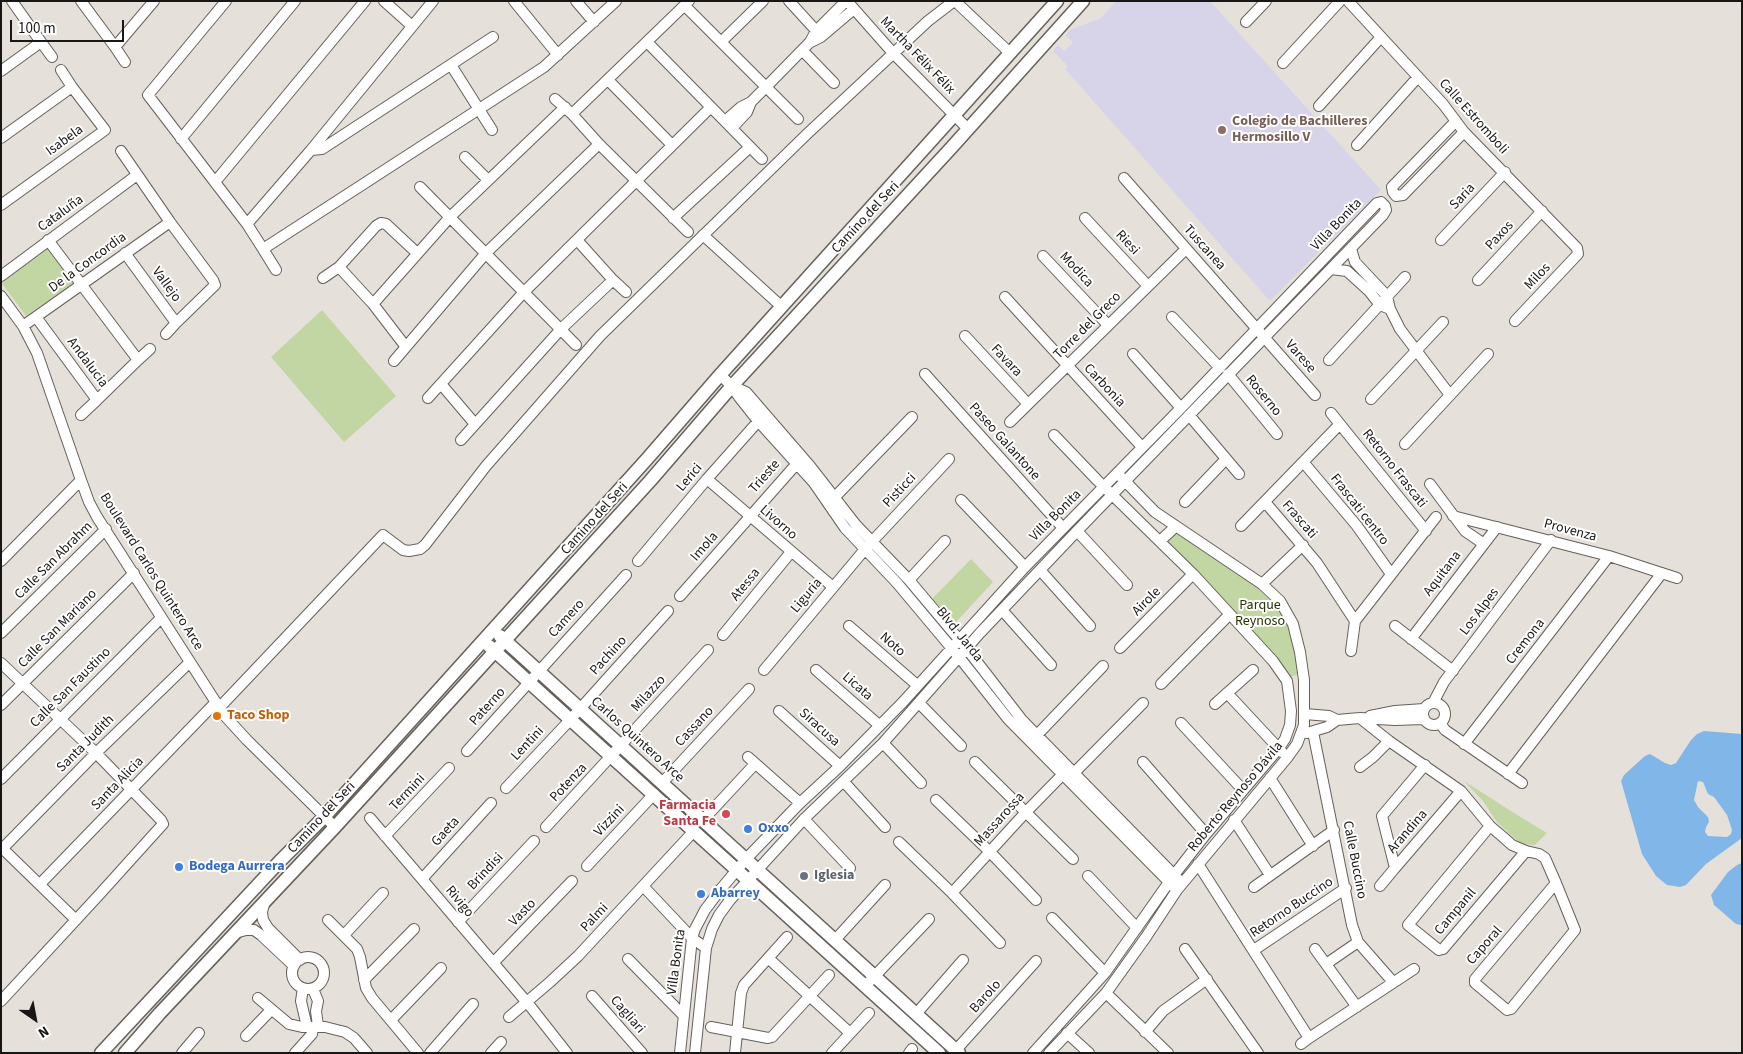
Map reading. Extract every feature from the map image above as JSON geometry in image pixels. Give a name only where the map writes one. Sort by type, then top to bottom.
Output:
[{"type":"main road","name":"Camino del Seri","points":[[101,1053],[280,861],[324,817],[494,630],[720,375],[1057,1]]},
{"type":"main road","name":"Camino del Seri","points":[[124,1053],[335,827],[650,481],[732,386],[1083,1]]},
{"type":"main road","points":[[647,459],[650,481]]},
{"type":"main road","name":"Carlos Quintero Arce","points":[[494,630],[958,1051]]},
{"type":"main road","points":[[483,641],[939,1053]]},
{"type":"street","points":[[1,6],[8,1]]},
{"type":"street","points":[[12,1],[52,58]]},
{"type":"street","points":[[81,1],[125,62]]},
{"type":"street","points":[[115,47],[154,1]]},
{"type":"street","points":[[226,1],[148,94],[247,224],[276,270]]},
{"type":"street","points":[[181,139],[294,1]]},
{"type":"street","points":[[215,182],[365,1]]},
{"type":"street","points":[[384,1],[412,26]]},
{"type":"street","points":[[247,224],[311,150],[433,1]]},
{"type":"street","points":[[514,1],[558,55]]},
{"type":"street","points":[[576,1],[594,22]]},
{"type":"street","points":[[263,250],[544,67],[616,1]]},
{"type":"street","points":[[720,42],[763,1]]},
{"type":"street","points":[[789,1],[819,34]]},
{"type":"street","points":[[782,307],[703,235],[893,53],[934,15],[955,1],[1010,53]]},
{"type":"street","points":[[1246,22],[1266,1]]},
{"type":"street","points":[[1283,63],[1340,1]]},
{"type":"street","name":"Calle Estromboli","points":[[1348,1],[1418,77],[1464,132],[1505,172],[1579,251]]},
{"type":"street","points":[[373,304],[450,217],[488,180],[569,110],[608,80],[687,4],[720,42],[798,119]]},
{"type":"street","points":[[728,125],[741,107],[751,102],[849,4]]},
{"type":"street","name":"Martha Félix Félix","points":[[849,4],[893,53],[968,129]]},
{"type":"street","points":[[1319,106],[1381,36]]},
{"type":"street","points":[[311,150],[322,149],[492,37]]},
{"type":"street","points":[[1,71],[41,42]]},
{"type":"street","points":[[647,42],[762,159]]},
{"type":"street","points":[[806,46],[834,83]]},
{"type":"street","points":[[450,65],[492,130]]},
{"type":"street","name":"Isabela","points":[[1,205],[108,134],[72,88],[61,70]]},
{"type":"street","points":[[1357,145],[1418,77]]},
{"type":"street","points":[[608,80],[672,145]]},
{"type":"street","points":[[1,138],[72,88]]},
{"type":"street","points":[[555,99],[569,110],[598,144],[688,232]]},
{"type":"street","points":[[428,398],[524,292],[711,107]]},
{"type":"street","points":[[1456,121],[1392,187],[1392,192],[1396,196],[1403,195],[1464,132]]},
{"type":"street","points":[[394,361],[486,253],[598,144]]},
{"type":"street","points":[[673,218],[750,147]]},
{"type":"street","points":[[121,150],[170,222]]},
{"type":"street","points":[[465,157],[488,180]]},
{"type":"street","name":"Saria","points":[[1441,240],[1505,172]]},
{"type":"street","name":"Cataluña","points":[[1,276],[137,175]]},
{"type":"street","name":"Tuscanea","points":[[1124,178],[1264,336]]},
{"type":"street","points":[[420,187],[576,345]]},
{"type":"street","name":"Villa Bonita","points":[[680,1053],[692,938],[695,929],[705,910],[746,859],[800,803],[840,766],[1063,528],[1108,490],[1224,371],[1264,336],[1331,269],[1383,215],[1386,210],[1381,202],[1377,203],[1257,328],[1224,371]]},
{"type":"street","name":"Paxos","points":[[1478,280],[1542,211]]},
{"type":"street","name":"Riesi","points":[[1085,218],[1148,286]]},
{"type":"street","name":"De la Concordia","points":[[23,326],[170,222]]},
{"type":"street","name":"Vallejo","points":[[125,252],[176,323],[215,285],[170,222]]},
{"type":"street","points":[[323,278],[338,267],[381,223],[386,224],[417,253]]},
{"type":"street","name":"Santa Alicia","points":[[40,884],[131,789],[217,705],[383,535],[403,550],[409,552],[420,549],[425,545],[486,466],[600,336],[703,235]]},
{"type":"street","points":[[48,240],[138,360]]},
{"type":"street","points":[[577,240],[626,292]]},
{"type":"street","name":"Torre del Greco","points":[[1010,422],[1186,249]]},
{"type":"street","points":[[1350,249],[1360,275],[1373,288],[1387,296],[1390,309],[1400,329],[1450,395]]},
{"type":"street","name":"Milos","points":[[1515,321],[1579,251]]},
{"type":"street","name":"Modica","points":[[1043,256],[1108,325]]},
{"type":"street","points":[[338,267],[373,304],[406,346]]},
{"type":"street","points":[[1331,269],[1360,275]]},
{"type":"street","points":[[1329,360],[1405,277]]},
{"type":"street","points":[[461,440],[560,329],[613,280]]},
{"type":"street","points":[[1373,288],[1380,305],[1390,309]]},
{"type":"street","name":"Boulevard Carlos Quintero Arce","points":[[1,296],[23,326],[37,353],[89,502],[161,618],[233,727],[335,827]]},
{"type":"street","name":"Carbonia","points":[[1005,297],[1142,448]]},
{"type":"street","name":"Andalucia","points":[[36,317],[97,400],[150,349]]},
{"type":"street","name":"Roserno","points":[[1172,317],[1224,371],[1277,434]]},
{"type":"street","points":[[1371,399],[1443,322]]},
{"type":"street","points":[[166,334],[176,323]]},
{"type":"street","name":"Favara","points":[[965,336],[1028,404]]},
{"type":"street","name":"Varese","points":[[1264,336],[1316,395]]},
{"type":"street","points":[[1133,354],[1239,474]]},
{"type":"street","points":[[1405,444],[1488,354]]},
{"type":"street","name":"Paseo Galantone","points":[[925,374],[1063,528]]},
{"type":"street","name":"Blvd. Jarda","points":[[720,375],[732,386],[739,397],[761,418],[856,525],[898,583],[1008,718],[1069,772],[1180,887]]},
{"type":"street","points":[[441,384],[475,424]]},
{"type":"street","points":[[81,415],[97,400]]},
{"type":"street","name":"Villa Bonita","points":[[1121,477],[1142,448],[1185,411]]},
{"type":"street","name":"Retorno Frascati","points":[[1331,413],[1426,531]]},
{"type":"street","points":[[832,500],[912,417]]},
{"type":"street","name":"Lerici","points":[[638,560],[707,478],[761,418]]},
{"type":"street","name":"Frascati","points":[[1340,424],[1265,502],[1303,545],[1355,621]]},
{"type":"street","name":"Roberto Reynoso Dávila","points":[[1033,1053],[1105,973],[1172,878],[1206,834],[1244,790],[1276,745],[1285,739],[1290,725],[1287,681],[1273,661],[1227,617],[1193,574],[1054,435]]},
{"type":"street","points":[[1185,502],[1226,458]]},
{"type":"street","name":"Pisticci","points":[[869,545],[949,459]]},
{"type":"street","name":"Trieste","points":[[750,516],[799,460]]},
{"type":"street","name":"Frascati centro","points":[[1304,463],[1357,526],[1391,574]]},
{"type":"street","name":"Roberto Reynoso Dávila","points":[[1049,1053],[1067,1033],[1108,995],[1180,887],[1234,820],[1288,758],[1301,735],[1305,714],[1304,680],[1300,652],[1293,624],[1280,602],[1262,584],[1155,512],[1121,477]]},
{"type":"street","name":"Livorno","points":[[707,478],[832,587]]},
{"type":"street","points":[[1,561],[81,480]]},
{"type":"street","points":[[1430,484],[1465,531],[1484,544]]},
{"type":"street","name":"Villa Bonita","points":[[695,1053],[706,948],[719,915],[757,869],[804,819],[883,743],[1002,610],[1077,531],[1108,490]]},
{"type":"street","points":[[961,500],[1025,567]]},
{"type":"street","points":[[1241,526],[1265,502]]},
{"type":"street","name":"Imola","points":[[680,596],[750,516]]},
{"type":"street","name":"Provenza","points":[[1453,516],[1609,556],[1677,578]]},
{"type":"street","points":[[1351,651],[1355,621],[1436,517]]},
{"type":"street","points":[[1160,541],[1175,527]]},
{"type":"street","name":"Aquitana","points":[[1411,639],[1497,527]]},
{"type":"street","name":"Calle San Abrahm","points":[[1,633],[106,529]]},
{"type":"street","points":[[1077,531],[1127,585]]},
{"type":"street","name":"Los Alpes","points":[[1433,703],[1439,690],[1551,540]]},
{"type":"street","points":[[909,580],[945,541]]},
{"type":"street","name":"Blvd. Jarda","points":[[869,545],[909,580],[959,639],[1013,709],[1039,732],[1069,772]]},
{"type":"street","name":"Liguria","points":[[764,670],[869,545]]},
{"type":"street","points":[[1262,584],[1303,545]]},
{"type":"street","name":"Atessa","points":[[722,635],[791,552]]},
{"type":"street","name":"Cremona","points":[[1464,744],[1609,556]]},
{"type":"street","points":[[1040,570],[1090,626]]},
{"type":"street","name":"Calle San Mariano","points":[[1,704],[134,573]]},
{"type":"street","points":[[1508,774],[1662,573]]},
{"type":"street","name":"Airole","points":[[1120,648],[1193,574]]},
{"type":"street","name":"Camero","points":[[529,682],[626,575]]},
{"type":"street","points":[[1002,610],[1051,665]]},
{"type":"street","name":"Pachino","points":[[570,720],[668,611]]},
{"type":"street","points":[[1160,684],[1227,617]]},
{"type":"street","name":"Calle San Faustino","points":[[1,779],[161,618]]},
{"type":"street","name":"Noto","points":[[849,626],[917,685]]},
{"type":"street","points":[[1395,626],[1453,671]]},
{"type":"street","name":"Milazzo","points":[[612,757],[708,650]]},
{"type":"street","name":"Santa Judith","points":[[2,847],[190,662]]},
{"type":"street","points":[[1,663],[96,754],[162,820],[163,824],[1,1001]]},
{"type":"street","points":[[1039,732],[1103,666]]},
{"type":"street","name":"Licata","points":[[816,670],[879,725]]},
{"type":"street","points":[[1215,704],[1253,670]]},
{"type":"street","points":[[1287,681],[1304,680]]},
{"type":"street","name":"Paterno","points":[[467,751],[529,682]]},
{"type":"street","name":"Cassano","points":[[662,783],[749,689]]},
{"type":"street","points":[[1227,693],[1288,758]]},
{"type":"street","points":[[919,703],[961,746]]},
{"type":"street","name":"Massarossa","points":[[952,892],[1026,812],[1143,703]]},
{"type":"street","points":[[1427,704],[1441,705],[1445,712],[1440,724],[1430,725],[1424,714],[1427,704]]},
{"type":"street","name":"Siracusa","points":[[779,711],[840,766]]},
{"type":"street","points":[[1305,714],[1329,716],[1337,720]]},
{"type":"street","points":[[1301,735],[1327,727],[1337,720],[1360,718],[1395,720],[1424,714]]},
{"type":"street","points":[[1360,718],[1389,741],[1462,791],[1490,826],[1512,844],[1542,856],[1556,884]]},
{"type":"street","name":"Lentini","points":[[506,788],[570,720]]},
{"type":"street","points":[[1181,723],[1244,790]]},
{"type":"street","points":[[1440,724],[1444,730],[1522,783]]},
{"type":"street","name":"Calle Buccino","points":[[1313,732],[1346,888],[1350,916],[1358,942],[1394,982]]},
{"type":"street","points":[[1360,767],[1389,741]]},
{"type":"street","points":[[883,743],[921,783]]},
{"type":"street","name":"Potenza","points":[[546,827],[612,757]]},
{"type":"street","points":[[703,820],[751,760],[800,803]]},
{"type":"street","points":[[974,762],[1072,859]]},
{"type":"street","points":[[1143,762],[1206,834]]},
{"type":"street","name":"Arandina","points":[[1395,868],[1382,816],[1425,765]]},
{"type":"street","name":"Termini","points":[[385,836],[450,768]]},
{"type":"street","points":[[1270,778],[1313,846]]},
{"type":"street","points":[[844,782],[885,827]]},
{"type":"street","name":"Arandina","points":[[1395,868],[1462,791]]},
{"type":"street","name":"Vizzini","points":[[587,866],[654,794]]},
{"type":"street","points":[[936,800],[1036,900]]},
{"type":"street","name":"Gaeta","points":[[422,879],[491,803]]},
{"type":"street","name":"Rivigo","points":[[370,818],[567,1053]]},
{"type":"street","points":[[804,819],[850,868]]},
{"type":"street","points":[[1234,820],[1270,875]]},
{"type":"street","name":"Campanil","points":[[1490,826],[1408,923],[1408,926],[1440,950],[1443,949],[1526,851]]},
{"type":"street","points":[[1254,887],[1334,830]]},
{"type":"street","name":"Palmi","points":[[508,1017],[527,1003],[578,956],[694,831]]},
{"type":"street","name":"Brindisi","points":[[458,922],[534,841]]},
{"type":"street","points":[[899,842],[952,892],[1000,942]]},
{"type":"street","points":[[2,847],[76,920]]},
{"type":"street","name":"Retorno Buccino","points":[[1198,864],[1254,950],[1305,1041],[1357,1007]]},
{"type":"street","points":[[1380,886],[1395,868]]},
{"type":"street","points":[[1088,876],[1137,928]]},
{"type":"street","name":"Vasto","points":[[493,963],[572,881]]},
{"type":"street","name":"Caporal","points":[[1556,884],[1575,930],[1509,1010],[1475,983],[1475,979],[1556,884]]},
{"type":"street","points":[[835,940],[885,885]]},
{"type":"street","points":[[643,886],[692,938],[706,948]]},
{"type":"street","name":"Retorno Buccino","points":[[1254,950],[1346,888]]},
{"type":"street","points":[[344,936],[383,893]]},
{"type":"street","points":[[265,900],[262,912],[263,920],[297,963]]},
{"type":"street","points":[[1052,918],[1105,973]]},
{"type":"street","points":[[328,920],[357,949],[366,988],[372,998],[418,1053]]},
{"type":"street","points":[[865,986],[929,920]]},
{"type":"street","points":[[364,980],[414,929]]},
{"type":"street","points":[[234,933],[254,930],[297,963]]},
{"type":"street","points":[[735,1053],[741,992],[744,985],[787,937]]},
{"type":"street","points":[[1326,964],[1358,942]]},
{"type":"street","points":[[1185,949],[1258,1053]]},
{"type":"street","points":[[1315,949],[1357,1007],[1414,969]]},
{"type":"street","points":[[308,957],[317,960],[324,971],[323,980],[320,984],[308,988],[299,986],[294,979],[297,963],[308,957]]},
{"type":"street","points":[[768,958],[850,1033]]},
{"type":"street","points":[[628,959],[684,1016]]},
{"type":"street","points":[[916,1014],[963,960]]},
{"type":"street","name":"Barolo","points":[[958,1051],[1036,961]]},
{"type":"street","points":[[391,1020],[441,968]]},
{"type":"street","points":[[711,1027],[768,1038],[772,1037],[829,975]]},
{"type":"street","points":[[1146,1032],[1163,1012],[1207,979]]},
{"type":"street","points":[[308,988],[301,1001],[313,1027]]},
{"type":"street","points":[[295,1053],[312,1034],[318,1000],[308,988]]},
{"type":"street","points":[[1108,995],[1168,1053]]},
{"type":"street","name":"Cagliari","points":[[592,996],[642,1053]]},
{"type":"street","points":[[258,998],[288,1024],[335,1029],[345,1032],[354,1038],[365,1052]]},
{"type":"street","points":[[430,1053],[473,1004]]},
{"type":"street","points":[[246,1036],[270,1010]]},
{"type":"street","points":[[832,1053],[869,1012]]},
{"type":"street","points":[[182,1053],[199,1033]]},
{"type":"street","points":[[1067,1033],[1090,1053]]},
{"type":"street","points":[[491,1053],[501,1042]]},
{"type":"shaded area","name":"Colegio de Bachilleres Hermosillo V","points":[[1116,1],[1210,1],[1381,190],[1270,301],[1065,69],[1068,66],[1053,51],[1058,45],[1064,51],[1073,43],[1066,35],[1070,30],[1101,18]]},
{"type":"green space","points":[[47,245],[73,283],[26,316],[1,282],[1,279]]},
{"type":"green space","points":[[322,310],[396,396],[344,442],[271,357]]},
{"type":"green space","name":"Parque Reynoso","points":[[1173,531],[1255,586],[1275,604],[1288,625],[1299,674],[1290,677],[1170,549],[1167,540]]},
{"type":"green space","points":[[971,559],[993,582],[956,622],[932,599]]},
{"type":"green space","points":[[1464,781],[1547,833],[1535,845],[1521,844],[1497,822],[1483,801]]},
{"type":"water","points":[[1704,731],[1742,734],[1742,838],[1706,864],[1686,885],[1680,887],[1667,885],[1656,876],[1642,854],[1621,781],[1624,775],[1645,756],[1650,754],[1665,763],[1671,765],[1676,763],[1697,734]],"holes":[[[1698,781],[1703,782],[1708,794],[1714,797],[1727,815],[1732,830],[1731,834],[1727,837],[1708,836],[1705,832],[1709,822],[1708,817],[1694,800]]]},
{"type":"water","points":[[1742,863],[1742,925],[1736,924],[1714,905],[1711,895],[1728,872]]},
{"type":"place","name":"Colegio de Bachilleres Hermosillo V","points":[[1222,130]]},
{"type":"place","name":"Taco Shop","points":[[217,716]]},
{"type":"place","name":"Farmacia Santa Fe","points":[[726,814]]},
{"type":"place","name":"Oxxo","points":[[748,829]]},
{"type":"place","name":"Bodega Aurrera","points":[[179,867]]},
{"type":"place","name":"Iglesia","points":[[804,876]]},
{"type":"place","name":"Abarrey","points":[[701,894]]}]
